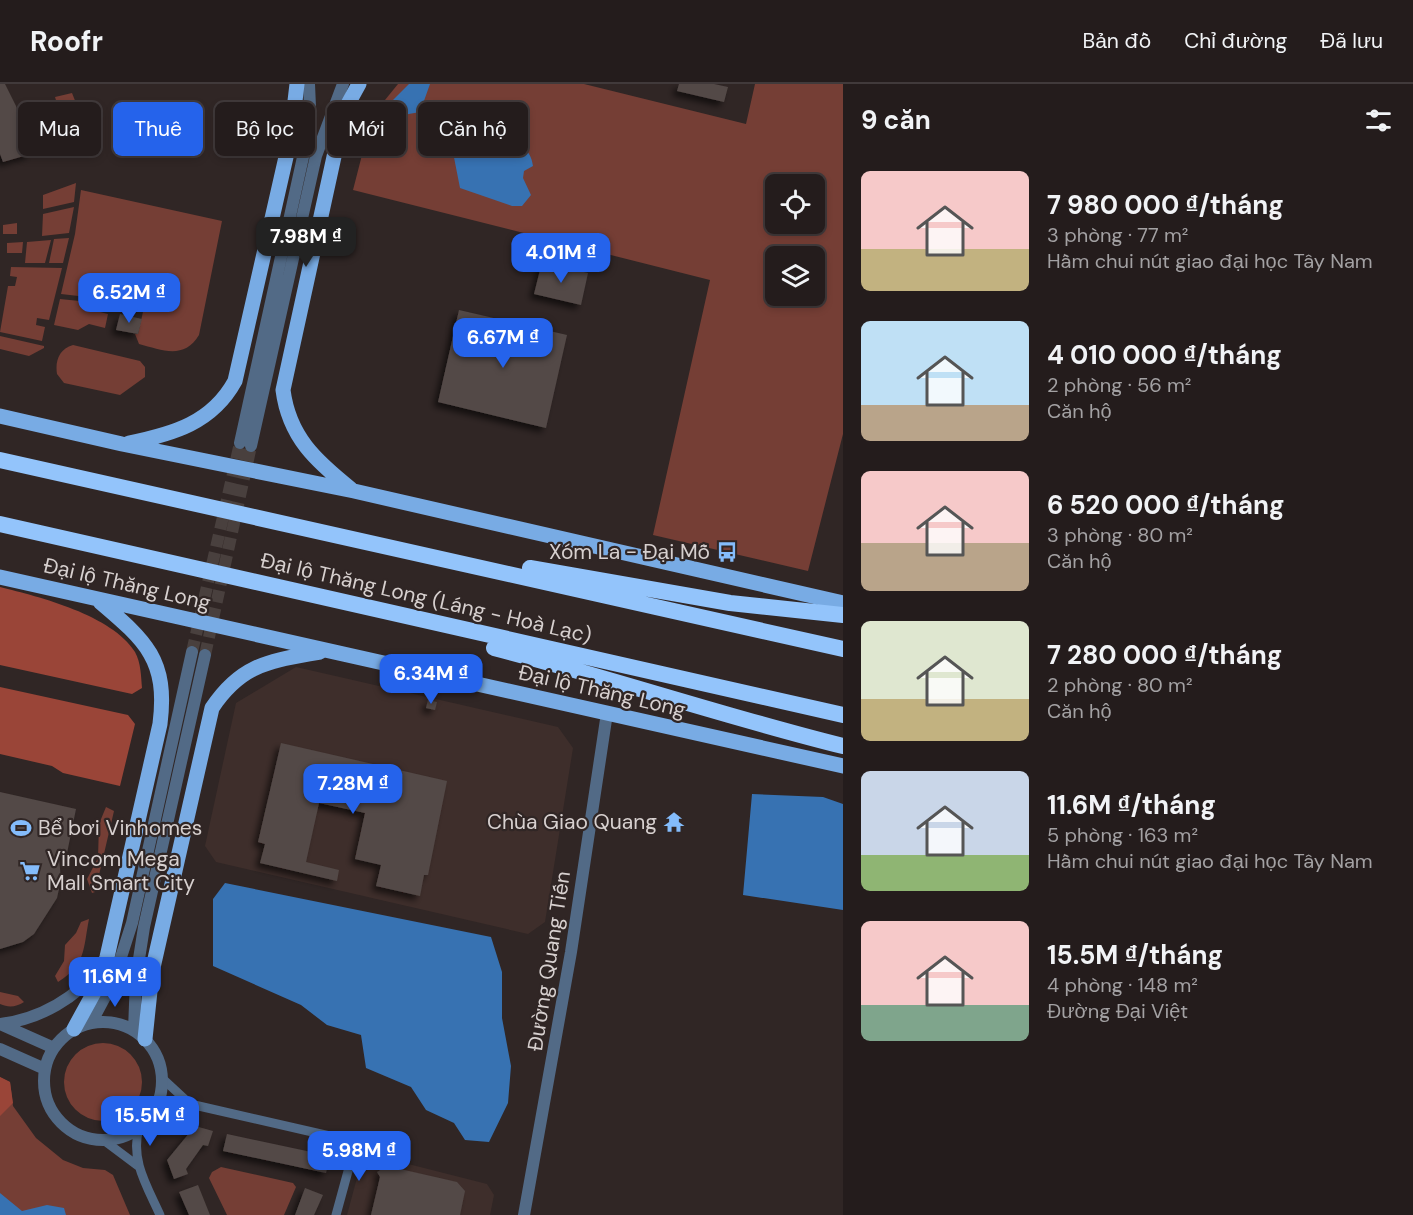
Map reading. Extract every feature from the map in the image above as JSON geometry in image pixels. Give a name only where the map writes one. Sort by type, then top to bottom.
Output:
[{"type":"highway","points":[[0,451],[30,457],[105,483]]},
{"type":"highway","name":"Đại lộ Thăng Long (Láng - Hoà Lạc)","points":[[0,460],[843,649]]},
{"type":"highway","name":"Đại lộ Thăng Long (Láng - Hoà Lạc)","points":[[0,525],[843,716]]},
{"type":"highway","points":[[308,528],[382,537],[506,564],[730,603],[843,615]]},
{"type":"highway","points":[[0,534],[93,555],[157,560]]},
{"type":"highway","points":[[259,584],[384,620],[588,672],[763,726],[843,746]]},
{"type":"main road","points":[[122,444],[159,437],[196,423],[220,404],[235,381],[291,135],[297,84]]},
{"type":"main road","points":[[354,491],[310,452],[296,433],[287,414],[283,390],[337,143],[348,104],[358,84]]},
{"type":"main road","points":[[0,416],[122,444],[354,491],[843,603]]},
{"type":"main road","name":"Đại lộ Thăng Long","points":[[0,577],[843,766]]},
{"type":"main road","points":[[74,1029],[97,987],[107,957],[160,724],[163,699],[158,670],[151,653],[127,624],[98,600]]},
{"type":"main road","points":[[140,1035],[152,972],[212,708],[236,678],[253,669],[272,661],[327,651]]},
{"type":"main road","points":[[762,747],[843,754]]},
{"type":"street","points":[[309,84],[310,107],[305,148],[245,445],[316,156],[343,84]]},
{"type":"street","points":[[91,1023],[113,982],[132,923],[192,652]]},
{"type":"street","points":[[140,1035],[136,978],[144,927],[205,655]]},
{"type":"street","name":"Đường Quang Tiến","points":[[524,1215],[571,952],[607,713]]},
{"type":"street","points":[[0,1024],[23,1021],[57,1004],[87,984],[107,957]]},
{"type":"street","points":[[91,1023],[113,1023],[140,1035],[156,1054],[163,1079],[161,1095],[151,1115],[139,1128],[129,1134],[102,1139],[75,1133],[60,1121],[50,1106],[45,1088],[45,1069],[54,1048],[74,1029],[91,1023]]},
{"type":"street","points":[[0,1024],[54,1048]]},
{"type":"street","points":[[0,1049],[45,1069]]},
{"type":"street","points":[[163,1079],[190,1104]]},
{"type":"street","points":[[151,1115],[171,1106],[190,1104],[356,1142],[336,1215]]},
{"type":"street","points":[[139,1128],[136,1139],[138,1166],[160,1215]]},
{"type":"street","points":[[102,1139],[138,1166]]},
{"type":"shaded area","points":[[398,84],[584,84],[746,124],[755,84],[843,84],[843,434],[808,571],[653,535],[710,280],[353,190],[362,156],[406,156],[406,102],[383,102]]},
{"type":"shaded area","points":[[72,93],[76,102],[57,102],[55,97]]},
{"type":"shaded area","points":[[76,183],[74,202],[43,209],[43,195]]},
{"type":"shaded area","points":[[81,190],[222,221],[199,335],[187,348],[172,351],[139,344],[135,334],[138,334],[145,303],[127,301],[127,287],[122,287],[122,301],[61,294],[75,234]]},
{"type":"shaded area","points":[[74,207],[69,233],[42,236],[43,214]]},
{"type":"shaded area","points":[[17,223],[17,234],[3,234],[3,225]]},
{"type":"shaded area","points":[[69,238],[63,263],[49,263],[54,239]]},
{"type":"shaded area","points":[[51,240],[45,263],[25,263],[27,242]]},
{"type":"shaded area","points":[[23,242],[22,253],[7,253],[7,243]]},
{"type":"shaded area","points":[[11,267],[62,268],[49,320],[37,318],[36,325],[45,327],[42,341],[0,332],[8,286],[15,286],[17,277],[10,276]]},
{"type":"shaded area","points":[[60,299],[89,302],[88,309],[108,314],[105,328],[89,324],[78,330],[54,325]]},
{"type":"shaded area","points":[[0,336],[44,346],[44,348],[29,356],[0,349]]},
{"type":"shaded area","points":[[73,345],[140,361],[145,367],[145,377],[120,395],[64,383],[57,374],[57,360],[64,349]]},
{"type":"shaded area","points":[[0,587],[74,609],[110,628],[135,652],[140,665],[142,688],[132,694],[0,665]]},
{"type":"shaded area","points":[[296,667],[558,727],[573,748],[545,922],[528,934],[216,862],[205,846],[236,703]]},
{"type":"shaded area","points":[[0,687],[128,715],[135,724],[120,786],[63,773],[52,766],[0,754]]},
{"type":"shaded area","points":[[106,807],[114,811],[95,892],[92,893],[87,879],[98,858],[99,824]]},
{"type":"shaded area","points":[[89,919],[79,962],[58,982],[55,976],[64,961],[65,945],[76,933],[81,922]]},
{"type":"shaded area","points":[[0,992],[18,996],[24,1002],[12,1006],[0,1004]]},
{"type":"shaded area","points":[[103,1043],[118,1046],[135,1060],[142,1082],[139,1097],[125,1114],[103,1121],[88,1118],[71,1104],[64,1082],[67,1067],[81,1050]]},
{"type":"shaded area","points":[[0,1077],[10,1082],[13,1106],[36,1138],[63,1160],[83,1168],[105,1170],[113,1175],[130,1215],[0,1215]]},
{"type":"shaded area","points":[[0,1077],[10,1082],[13,1103],[0,1116]]},
{"type":"shaded area","points":[[373,1155],[487,1184],[494,1195],[490,1215],[347,1215],[361,1163]]},
{"type":"shaded area","points":[[221,1167],[293,1183],[296,1187],[284,1215],[227,1215],[209,1178],[212,1172]]},
{"type":"water","points":[[409,84],[430,84],[424,102],[418,102],[418,112],[406,114],[406,102],[391,102]]},
{"type":"water","points":[[529,153],[533,166],[524,171],[523,178],[531,195],[522,206],[512,206],[460,188],[454,156],[528,156]]},
{"type":"water","points":[[752,794],[823,797],[843,804],[843,910],[743,895]]},
{"type":"water","points":[[225,883],[491,937],[502,972],[502,1018],[511,1066],[508,1103],[489,1142],[465,1140],[454,1123],[426,1110],[411,1087],[366,1068],[361,1035],[327,1025],[301,1005],[213,966],[213,899]]},
{"type":"water","points":[[0,1193],[22,1211],[47,1205],[64,1208],[66,1215],[0,1215]]},
{"type":"building","points":[[0,84],[5,84],[18,112],[18,156],[24,156],[3,162],[0,154]]},
{"type":"building","points":[[679,84],[714,84],[728,87],[724,102],[677,91]]},
{"type":"building","points":[[542,262],[588,273],[581,305],[534,294]]},
{"type":"building","points":[[459,310],[567,335],[546,428],[438,402]]},
{"type":"building","points":[[120,314],[142,319],[138,334],[116,330]]},
{"type":"building","points":[[428,700],[437,702],[435,710],[426,708]]},
{"type":"building","points":[[281,743],[447,781],[428,875],[424,875],[420,896],[376,886],[381,865],[355,859],[365,813],[319,803],[306,862],[339,870],[337,881],[260,863],[265,844],[258,842]]},
{"type":"building","name":"Vincom Mega Mall Smart City","points":[[0,792],[76,809],[67,853],[59,857],[61,880],[57,898],[34,934],[23,942],[0,949]]},
{"type":"building","points":[[195,1126],[213,1131],[208,1146],[203,1145],[186,1169],[188,1174],[174,1179],[167,1160]]},
{"type":"building","points":[[227,1134],[330,1156],[326,1173],[223,1151]]},
{"type":"building","points":[[387,1166],[457,1182],[465,1191],[460,1215],[371,1215],[380,1177],[377,1172]]},
{"type":"building","points":[[198,1185],[210,1215],[189,1215],[179,1192]]},
{"type":"building","points":[[305,1188],[323,1195],[314,1215],[295,1215]]},
{"type":"tunnel","points":[[192,652],[240,443]]},
{"type":"tunnel","points":[[205,655],[251,446]]},
{"type":"place","name":"Xóm La - Đại Mỗ","points":[[727,552]]},
{"type":"place","name":"Chùa Giao Quang","points":[[674,822]]},
{"type":"place","name":"Bể bơi Vinhomes","points":[[21,828]]},
{"type":"place","name":"Vincom Mega Mall Smart City","points":[[30,871]]}]
